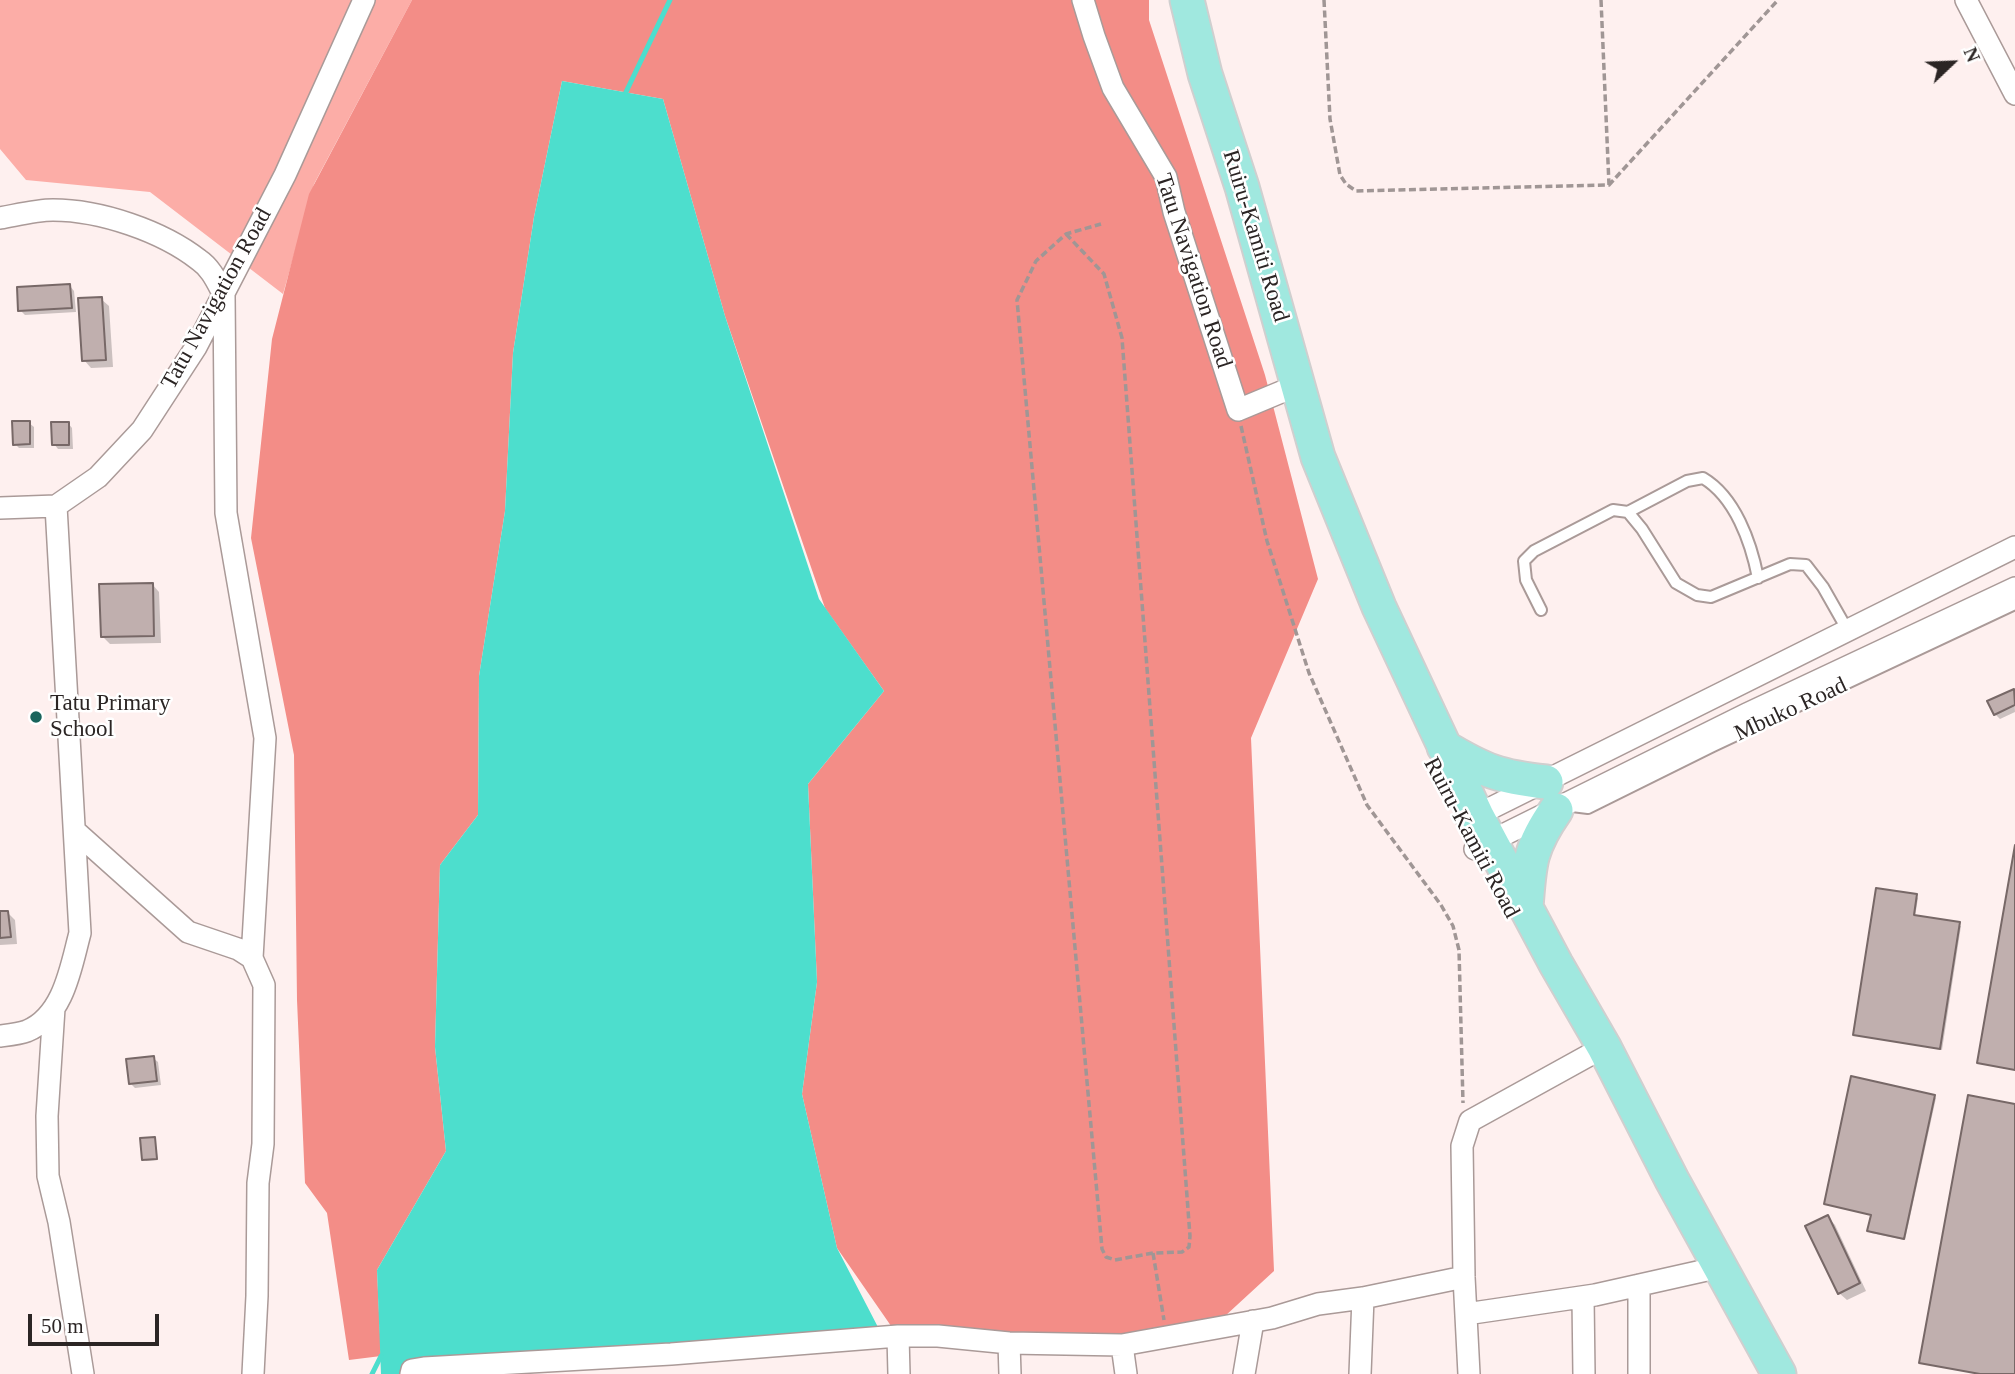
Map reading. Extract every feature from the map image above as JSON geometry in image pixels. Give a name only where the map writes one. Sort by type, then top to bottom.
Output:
[{"type":"main road","name":"Ruiru-Kamiti Road","points":[[1187,0],[1205,74],[1242,187],[1298,384],[1322,472],[1334,536],[1364,617],[1419,736],[1476,832],[1526,908],[1599,1050],[1779,1374]]},
{"type":"main road","name":"Ruiru-Kamiti Road","points":[[1322,472],[1379,607],[1444,747],[1476,832],[1522,933],[1599,1050]]},
{"type":"main road","points":[[1444,747],[1481,769],[1564,793],[1539,835],[1531,858],[1526,908]]},
{"type":"street","name":"Tatu Navigation Road","points":[[56,506],[98,477],[142,430],[196,347],[285,175],[364,0]]},
{"type":"street","name":"Tatu Navigation Road","points":[[1083,0],[1113,88],[1166,177],[1174,212],[1238,410]]},
{"type":"street","points":[[1966,0],[2015,94]]},
{"type":"street","points":[[0,218],[52,210],[118,219],[201,260],[224,295],[226,513],[265,738],[252,958],[264,985],[263,1144],[258,1183],[253,1374]]},
{"type":"street","points":[[1238,410],[1298,384]]},
{"type":"street","points":[[0,508],[56,506],[80,933],[66,984],[54,1008],[27,1031],[0,1036]]},
{"type":"street","points":[[1476,832],[1564,793],[1717,694],[2015,547]]},
{"type":"street","points":[[1476,832],[1747,714],[2015,588]]},
{"type":"street","points":[[75,831],[188,932],[238,949],[252,958]]},
{"type":"street","points":[[54,1008],[47,1116],[48,1176],[59,1222],[83,1374]]},
{"type":"street","points":[[1469,1374],[1462,1146],[1469,1121],[1599,1050]]},
{"type":"street","points":[[1466,1314],[1583,1297],[1720,1267]]},
{"type":"street","points":[[411,1374],[412,1370],[424,1368],[671,1354],[898,1336],[938,1336],[1009,1343],[1122,1345],[1464,1277]]},
{"type":"street","points":[[1639,1285],[1639,1374]]},
{"type":"street","points":[[1583,1297],[1584,1374]]},
{"type":"street","points":[[1360,1374],[1363,1298]]},
{"type":"street","points":[[1244,1374],[1253,1321]]},
{"type":"street","points":[[898,1336],[899,1374]]},
{"type":"street","points":[[1009,1343],[1010,1374]]},
{"type":"street","points":[[1122,1345],[1126,1374]]},
{"type":"lane","points":[[1541,610],[1526,580],[1524,561],[1534,551],[1613,510],[1629,512],[1687,481],[1703,478],[1715,485],[1728,501],[1754,556],[1758,578]]},
{"type":"lane","points":[[1629,512],[1676,583],[1697,595],[1712,597],[1790,564],[1806,565],[1823,587],[1848,631]]},
{"type":"lane","name":"Mbuko Road","points":[[1564,793],[1588,808],[2015,604]]},
{"type":"path","points":[[1324,0],[1330,119],[1340,175],[1346,184],[1356,191],[1609,185],[1778,0]]},
{"type":"path","points":[[1601,0],[1609,185]]},
{"type":"path","points":[[1066,234],[1104,274],[1122,338],[1190,1236],[1189,1247],[1182,1252],[1153,1253],[1115,1260],[1106,1256],[1102,1249],[1017,299],[1036,261],[1066,234],[1101,224]]},
{"type":"path","points":[[1238,410],[1267,541],[1309,673],[1367,805],[1426,881],[1452,926],[1459,950],[1462,1093],[1469,1121]]},
{"type":"path","points":[[1153,1253],[1167,1336]]},
{"type":"shaded area","points":[[0,0],[412,0],[314,184],[283,294],[150,192],[26,180],[0,149]]},
{"type":"shaded area","points":[[412,0],[1149,0],[1149,20],[1265,375],[1318,579],[1251,738],[1274,1271],[1212,1328],[1036,1343],[898,1336],[837,1248],[802,1094],[817,982],[808,784],[884,691],[825,608],[725,316],[663,99],[562,81],[534,217],[513,353],[505,511],[479,676],[478,815],[440,865],[435,1047],[446,1151],[377,1270],[381,1356],[349,1360],[327,1213],[305,1183],[297,1000],[294,755],[251,538],[272,339],[309,194]]},
{"type":"water","points":[[562,81],[663,99],[725,316],[819,599],[884,691],[808,784],[817,982],[802,1094],[837,1248],[880,1331],[417,1374],[381,1374],[377,1270],[446,1151],[435,1047],[440,865],[478,815],[479,676],[505,511],[513,353],[534,217]]},
{"type":"building","points":[[70,284],[72,308],[18,311],[17,287]]},
{"type":"building","points":[[102,297],[106,360],[82,361],[78,298]]},
{"type":"building","points":[[12,421],[30,421],[30,444],[13,445]]},
{"type":"building","points":[[51,422],[69,422],[69,445],[52,445]]},
{"type":"building","points":[[153,583],[154,636],[101,637],[99,584]]},
{"type":"building","points":[[2014,689],[2015,705],[1994,715],[1987,701]]},
{"type":"building","points":[[2015,845],[2015,1070],[1977,1063]]},
{"type":"building","points":[[1876,888],[1917,894],[1914,915],[1960,922],[1940,1049],[1853,1035]]},
{"type":"building","points":[[0,911],[8,911],[11,937],[0,938]]},
{"type":"building","points":[[154,1056],[157,1081],[129,1084],[126,1059]]},
{"type":"building","points":[[1851,1076],[1935,1095],[1904,1239],[1867,1231],[1871,1215],[1824,1204]]},
{"type":"building","points":[[1968,1095],[2015,1104],[2015,1374],[1980,1374],[1919,1363]]},
{"type":"building","points":[[155,1137],[157,1159],[142,1160],[140,1138]]},
{"type":"building","points":[[1828,1215],[1860,1283],[1838,1294],[1805,1226]]},
{"type":"waterway","points":[[626,92],[670,0]]},
{"type":"waterway","points":[[372,1374],[381,1356]]},
{"type":"place","name":"Tatu Primary School","points":[[36,717]]}]
